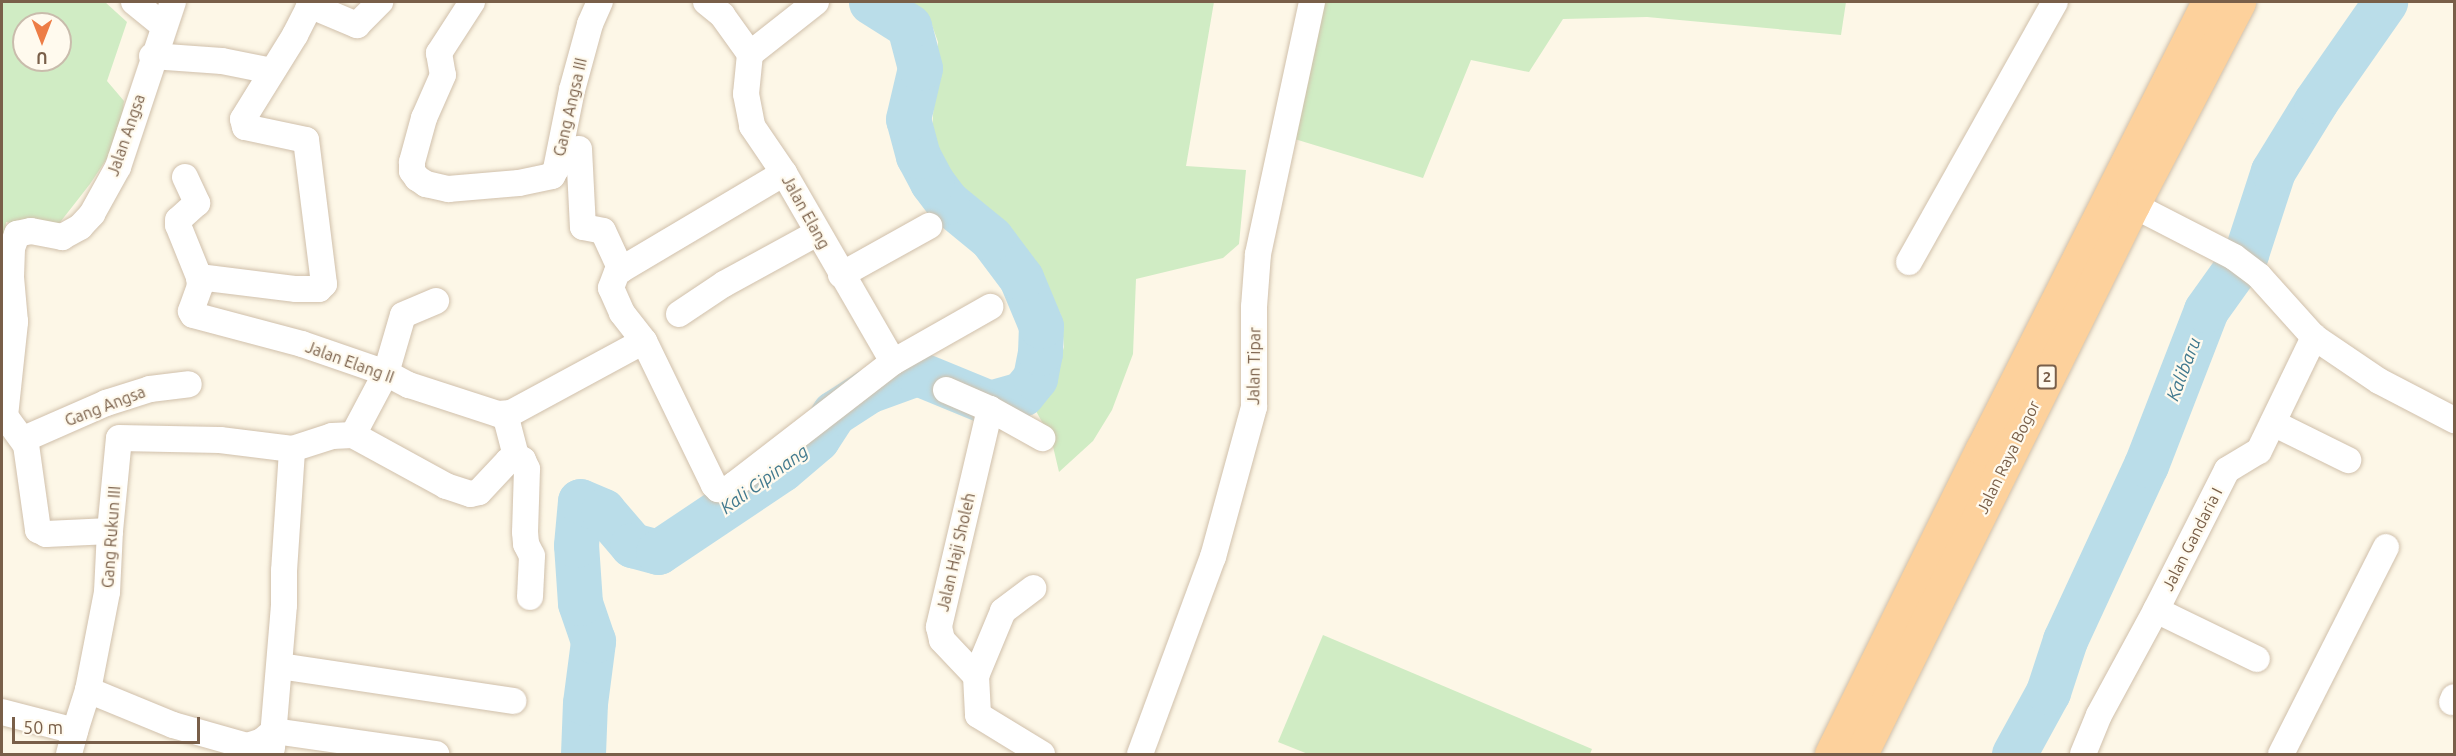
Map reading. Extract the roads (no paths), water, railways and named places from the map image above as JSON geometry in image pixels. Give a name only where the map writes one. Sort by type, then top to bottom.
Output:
[{"type":"highway","name":"Jalan Raya Bogor","points":[[1831,754],[2208,2]]},
{"type":"highway","name":"Jalan Raya Bogor","points":[[1861,754],[2133,205],[2239,2]]},
{"type":"street","points":[[134,2],[164,26]]},
{"type":"street","name":"Jalan Angsa","points":[[25,442],[12,430],[4,416],[5,393],[14,342],[6,276],[16,234],[32,231],[62,237],[80,227],[92,214],[118,167],[152,56],[173,2]]},
{"type":"street","points":[[185,177],[198,203],[178,220],[178,225],[199,277],[297,289],[319,289],[324,284],[306,140],[245,127],[243,122],[308,9],[314,8],[357,25],[380,2]]},
{"type":"street","name":"Gang Angsa III","points":[[472,2],[439,53],[443,75],[418,139],[412,171],[426,184],[448,189],[519,183],[552,176],[556,169],[572,90],[590,24],[600,2]]},
{"type":"street","points":[[706,2],[722,15],[750,54],[816,2]]},
{"type":"street","name":"Jalan Tipar","points":[[1140,754],[1213,557],[1254,407],[1254,307],[1258,254],[1311,2]]},
{"type":"street","points":[[1909,262],[2055,2]]},
{"type":"street","name":"Jalan Elang","points":[[750,54],[746,101],[752,126],[784,173],[893,362]]},
{"type":"street","points":[[152,56],[222,61],[272,71]]},
{"type":"street","points":[[579,149],[584,227],[603,231],[616,279],[622,313],[644,341],[718,489],[728,489],[735,484],[893,362],[990,307]]},
{"type":"street","points":[[616,279],[784,173]]},
{"type":"street","points":[[2133,205],[2234,257],[2259,276],[2314,337],[2379,381],[2454,420]]},
{"type":"street","points":[[842,275],[929,226]]},
{"type":"street","points":[[679,314],[724,284],[818,233]]},
{"type":"street","name":"Jalan Elang II","points":[[199,277],[200,286],[191,311],[193,315],[302,344],[386,373],[409,385],[486,411],[505,414]]},
{"type":"street","points":[[353,435],[386,373],[403,315],[436,301]]},
{"type":"street","name":"Jalan Gandaria I","points":[[2083,754],[2099,715],[2156,610],[2227,470],[2259,451],[2314,337]]},
{"type":"street","points":[[516,456],[505,414],[644,341]]},
{"type":"street","name":"Gang Angsa","points":[[25,442],[106,403],[150,389],[189,384]]},
{"type":"street","points":[[946,390],[990,409],[1041,438]]},
{"type":"street","name":"Jalan Haji Sholeh","points":[[976,676],[942,640],[939,627],[990,409]]},
{"type":"street","points":[[2273,423],[2348,459]]},
{"type":"street","points":[[273,743],[280,666],[292,449],[332,436],[353,435],[446,486],[471,494],[479,492],[508,461],[516,456]]},
{"type":"street","name":"Gang Rukun III","points":[[2,712],[72,743],[88,690],[107,592],[119,438],[122,436],[220,440],[292,449]]},
{"type":"street","points":[[25,442],[38,530],[45,534],[110,531]]},
{"type":"street","points":[[516,456],[524,459],[527,469],[525,532],[526,544],[532,556],[530,597]]},
{"type":"street","points":[[2280,754],[2386,547]]},
{"type":"street","points":[[1033,588],[1003,611],[976,676],[978,715],[1042,754]]},
{"type":"street","points":[[2156,610],[2258,659]]},
{"type":"street","points":[[280,666],[513,701]]},
{"type":"street","points":[[88,690],[173,725],[247,746],[262,741],[429,754]]},
{"type":"waterway","name":"Kali Cipinang","points":[[583,754],[585,703],[593,641],[580,603],[576,545],[580,501],[603,511],[632,545],[658,552],[782,469],[817,439],[834,413],[868,391],[917,373],[990,403],[1022,394],[1035,378],[1040,353],[1041,326],[1021,278],[991,238],[947,202],[932,182],[918,156],[908,119],[920,68],[909,26],[871,2]]},
{"type":"waterway","name":"Kalibaru","points":[[2014,754],[2048,692],[2065,640],[2146,465],[2206,310],[2246,254],[2273,171],[2316,101],[2385,2]]}]
